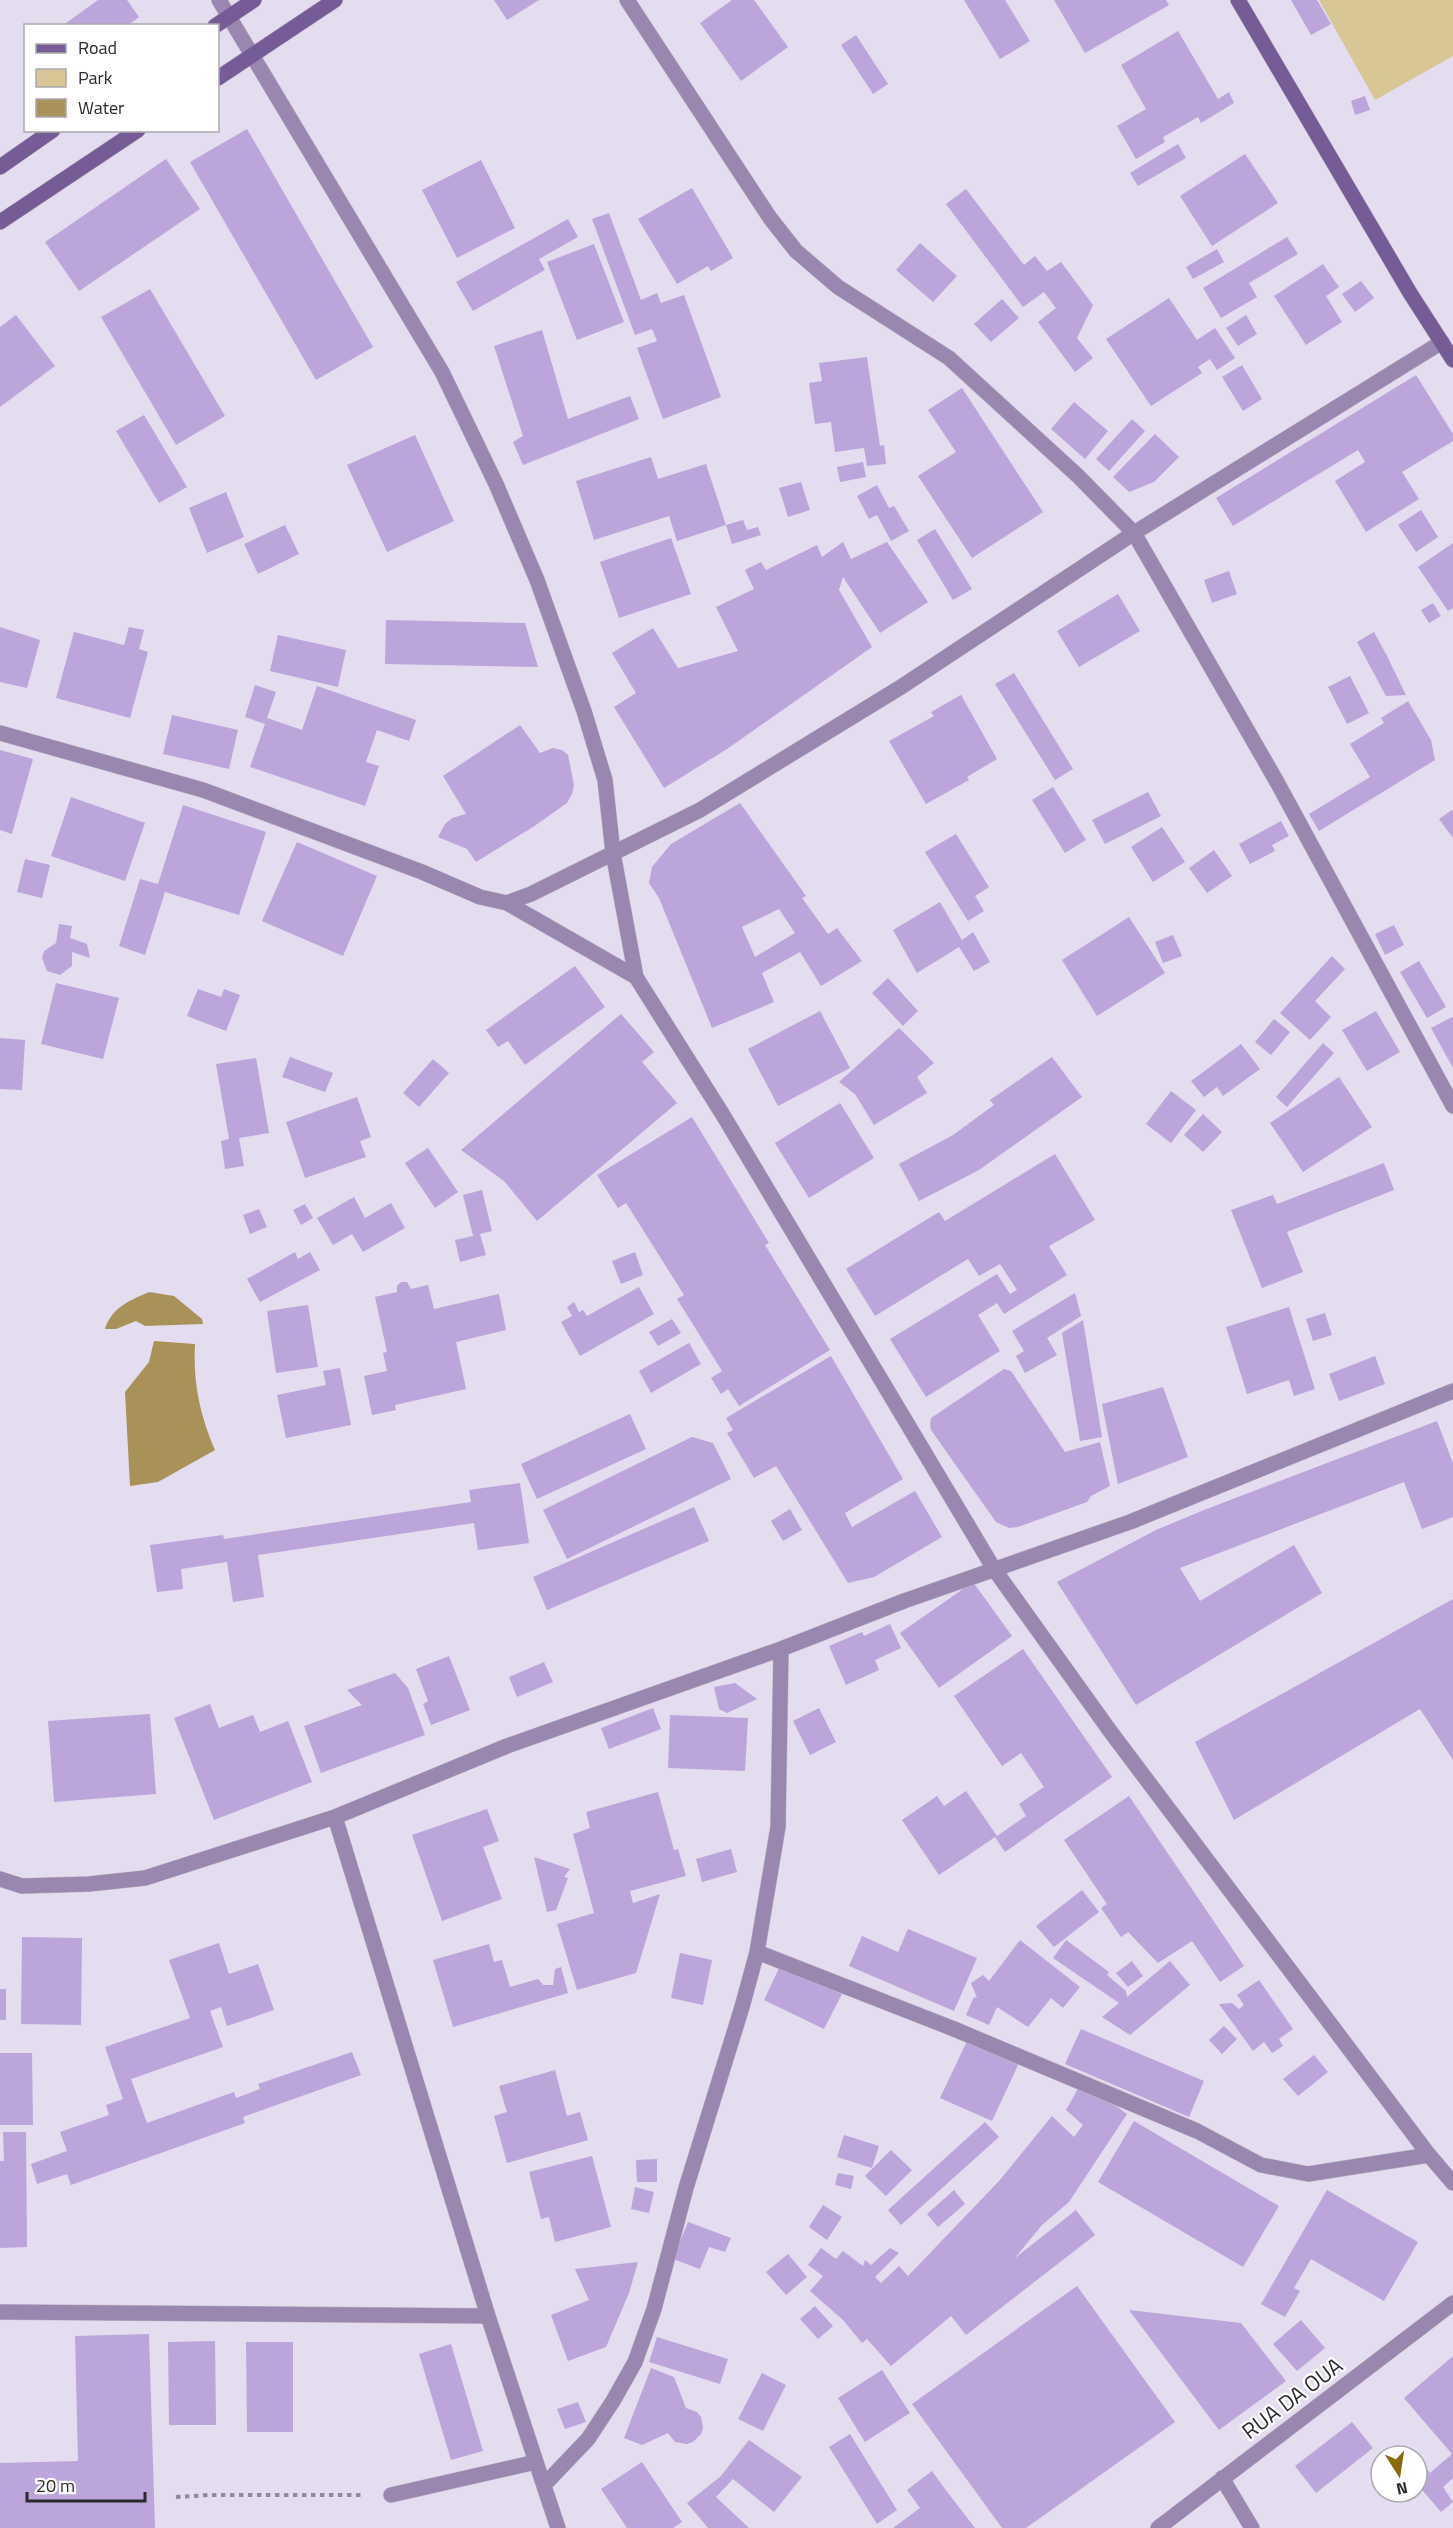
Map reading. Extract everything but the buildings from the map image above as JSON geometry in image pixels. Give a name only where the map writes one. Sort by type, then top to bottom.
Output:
[{"type":"street","points":[[219,0],[442,372],[496,484],[537,580],[584,711],[605,780],[613,853],[636,976],[723,1115],[994,1569],[1110,1731],[1429,2155],[1453,2183]]},
{"type":"street","points":[[218,24],[254,0]]},
{"type":"street","points":[[219,77],[335,0]]},
{"type":"street","points":[[627,0],[764,208],[796,251],[838,287],[949,358],[1078,476],[1134,533],[1277,782],[1453,1106]]},
{"type":"street","points":[[1238,0],[1410,293],[1453,360]]},
{"type":"street","points":[[0,167],[49,132]]},
{"type":"street","points":[[0,222],[135,132]]},
{"type":"street","points":[[507,903],[531,894],[700,810],[861,712],[1134,533],[1442,342]]},
{"type":"street","points":[[0,733],[203,790],[422,872],[480,897],[507,903],[636,976]]},
{"type":"street","points":[[0,1879],[22,1886],[89,1884],[145,1878],[335,1816],[507,1746],[781,1649],[904,1601],[1130,1522],[1453,1392]]},
{"type":"street","points":[[545,2484],[588,2439],[635,2362],[654,2309],[686,2188],[757,1952],[778,1827],[781,1649]]},
{"type":"street","points":[[335,1816],[488,2316],[558,2528]]},
{"type":"street","points":[[757,1952],[954,2029],[1197,2131],[1261,2165],[1308,2174],[1429,2155]]},
{"type":"street","name":"RUA DA OUA","points":[[1158,2528],[1453,2303]]},
{"type":"street","points":[[0,2312],[488,2316]]},
{"type":"street","points":[[391,2495],[536,2462]]},
{"type":"street","points":[[1222,2478],[1252,2528]]},
{"type":"path","points":[[176,2497],[391,2495]]},
{"type":"green space","points":[[1319,0],[1453,0],[1453,56],[1375,100]]},
{"type":"water","points":[[149,1292],[174,1296],[202,1319],[203,1324],[145,1326],[136,1321],[116,1329],[105,1329],[117,1310]]},
{"type":"water","points":[[154,1341],[195,1344],[195,1372],[199,1398],[205,1424],[215,1450],[158,1482],[130,1486],[125,1392],[149,1362]]}]
